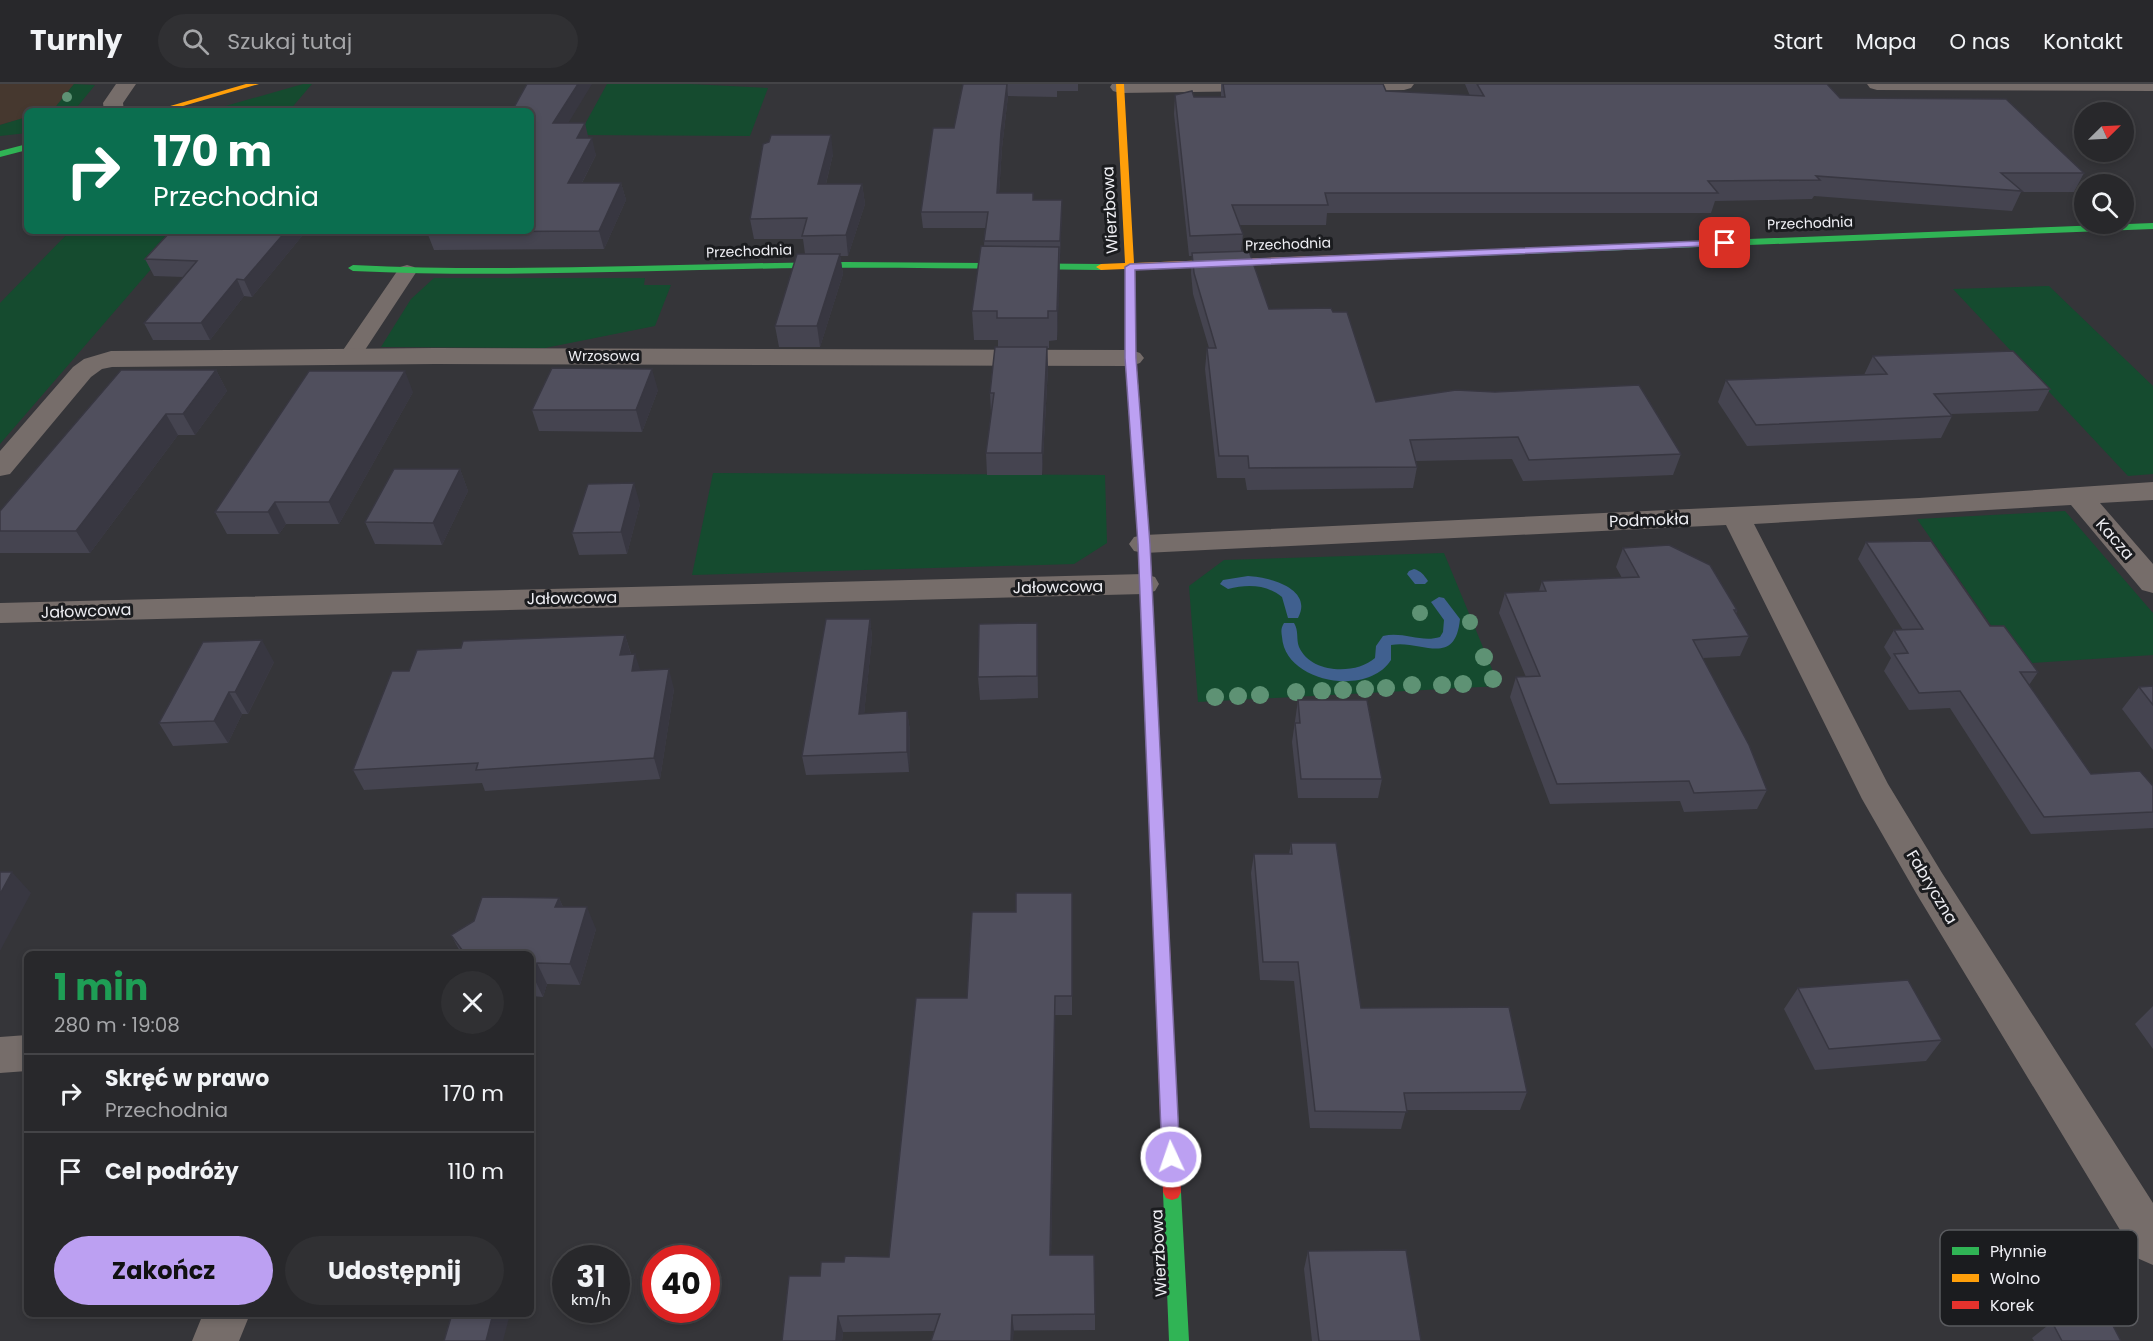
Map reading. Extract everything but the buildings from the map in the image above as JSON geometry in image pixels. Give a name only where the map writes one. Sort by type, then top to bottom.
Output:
[{"type":"street","points":[[114,108],[113,103],[126,84]]},
{"type":"street","points":[[168,108],[255,84]]},
{"type":"street","points":[[1322,85],[1404,84]]},
{"type":"street","points":[[1877,84],[2153,85]]},
{"type":"street","points":[[1120,85],[1286,85]]},
{"type":"street","name":"Wierzbowa","points":[[1120,85],[1130,267],[1131,358],[1144,544],[1179,1341]]},
{"type":"street","points":[[0,154],[24,148]]},
{"type":"street","name":"Przechodnia","points":[[352,268],[407,271],[672,270],[762,266],[1130,267],[2153,226]]},
{"type":"street","name":"Wrzosowa","points":[[0,468],[82,372],[99,361],[120,358],[350,356],[1131,358]]},
{"type":"street","name":"Podmokła","points":[[1144,544],[1736,516],[2153,491]]},
{"type":"street","name":"Kacza","points":[[2078,496],[2153,583]]},
{"type":"street","name":"Fabryczna","points":[[1736,516],[1874,790],[1929,883],[2153,1243]]},
{"type":"street","name":"Jałowcowa","points":[[0,614],[1144,584]]},
{"type":"street","points":[[0,1055],[24,1053]]},
{"type":"street","points":[[216,1341],[226,1317]]},
{"type":"lane","points":[[350,356],[407,271]]},
{"type":"shaded area","points":[[0,84],[74,84],[55,108],[24,108],[24,118],[0,125]]},
{"type":"green space","points":[[74,84],[95,85],[76,108],[55,108]]},
{"type":"green space","points":[[303,84],[312,84],[292,108],[219,108]]},
{"type":"green space","points":[[607,84],[690,84],[768,88],[750,136],[579,135]]},
{"type":"green space","points":[[24,118],[24,133],[0,136],[0,125]]},
{"type":"green space","points":[[67,234],[181,234],[0,444],[0,303]]},
{"type":"green space","points":[[434,278],[645,278],[644,285],[671,285],[655,326],[545,348],[381,347],[411,299]]},
{"type":"green space","points":[[2049,286],[2153,386],[2153,474],[2128,476],[1953,289]]},
{"type":"green space","points":[[713,473],[1105,475],[1107,543],[1074,564],[692,575]]},
{"type":"green space","points":[[2065,511],[2153,613],[2153,655],[2018,664],[1917,519]]},
{"type":"green space","points":[[1444,553],[1499,686],[1198,702],[1189,586],[1224,560]]},
{"type":"waterway","points":[[1414,574],[1420,581]]},
{"type":"waterway","points":[[1228,584],[1260,581],[1281,588],[1293,603],[1293,614]]},
{"type":"waterway","points":[[1389,640],[1427,644],[1445,641],[1450,633],[1452,619],[1439,602]]},
{"type":"waterway","points":[[1289,627],[1290,647],[1301,661],[1317,670],[1337,675],[1356,674],[1373,669],[1383,660],[1384,646]]},
{"type":"traffic: fast","points":[[0,154],[24,148]]},
{"type":"traffic: fast","points":[[1424,255],[2153,226]]},
{"type":"traffic: fast","points":[[353,268],[506,272],[803,265],[1101,267]]},
{"type":"traffic: fast","points":[[1135,408],[1144,544],[1161,926]]},
{"type":"traffic: fast","points":[[1172,1192],[1179,1341]]},
{"type":"traffic: slow","points":[[168,108],[255,84]]},
{"type":"traffic: slow","points":[[1120,84],[1135,408]]},
{"type":"traffic: slow","points":[[1101,267],[1424,255]]},
{"type":"traffic: jam","points":[[1161,926],[1172,1192]]},
{"type":"route","points":[[1171,1157],[1144,544],[1131,358],[1130,267],[1725,243]]}]
